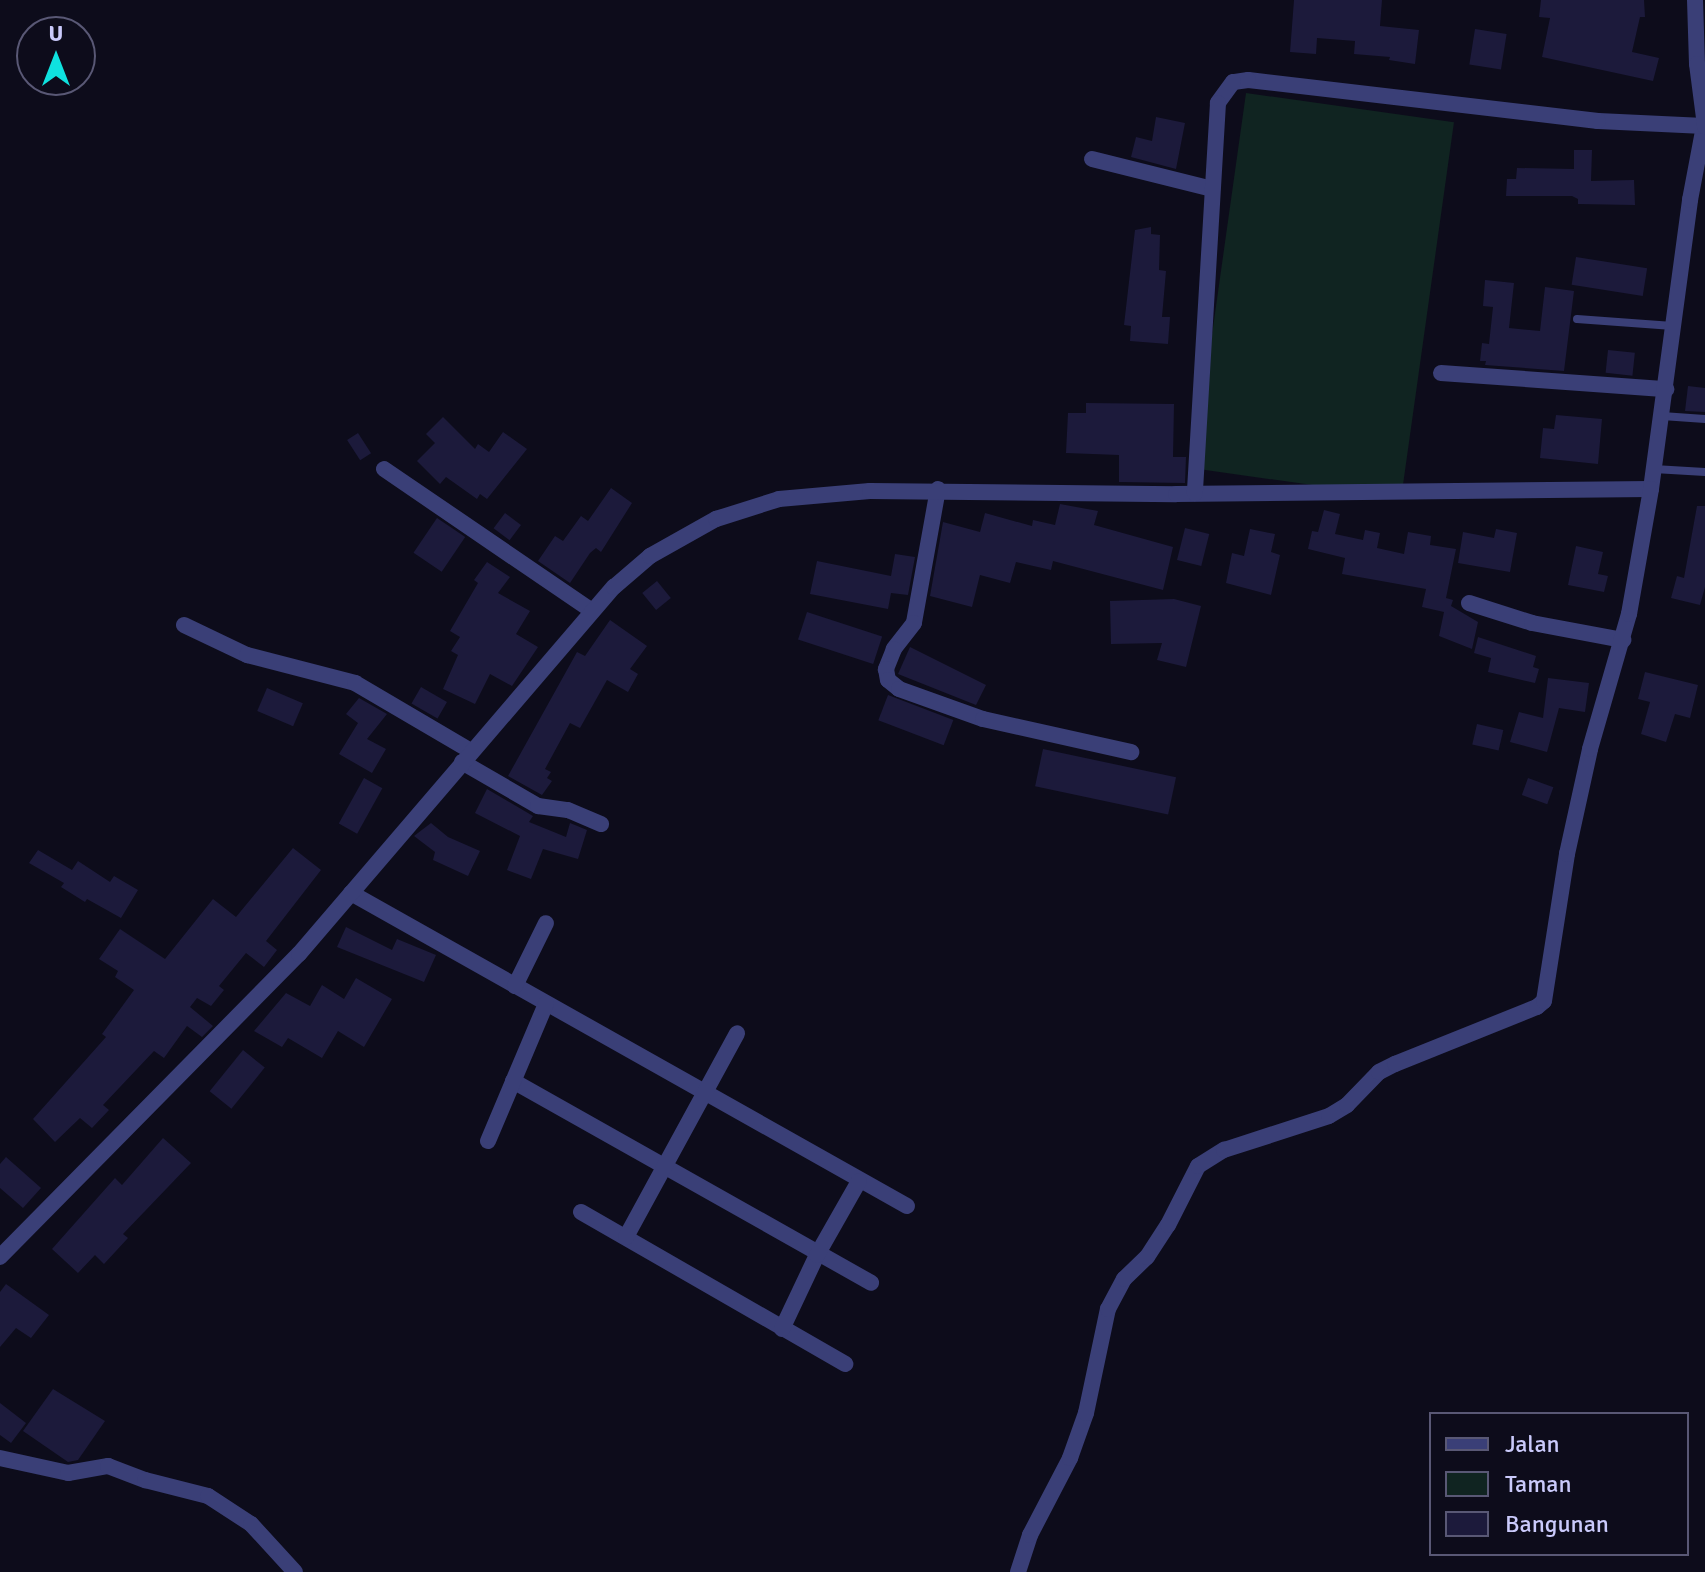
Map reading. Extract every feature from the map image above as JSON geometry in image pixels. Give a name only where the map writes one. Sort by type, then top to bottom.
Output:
[{"type":"street","points":[[1018,1572],[1030,1535],[1070,1458],[1086,1413],[1108,1309],[1124,1279],[1147,1257],[1168,1225],[1198,1166],[1224,1150],[1329,1116],[1347,1105],[1379,1072],[1537,1007],[1544,1001],[1579,801],[1623,640],[1644,543],[1705,126],[1695,0]]},
{"type":"street","points":[[1195,493],[1218,103],[1233,82],[1248,80],[1598,121],[1705,126]]},
{"type":"street","points":[[1092,159],[1212,189]]},
{"type":"street","points":[[1441,373],[1666,389]]},
{"type":"street","points":[[384,469],[592,611]]},
{"type":"street","points":[[938,489],[914,623],[894,649],[886,669],[888,680],[899,689],[983,719],[1131,752]]},
{"type":"street","points":[[0,1257],[248,1009],[632,568],[716,519],[751,506],[812,494],[938,489],[1195,493],[1651,489]]},
{"type":"street","points":[[1469,603],[1532,623],[1623,640]]},
{"type":"street","points":[[184,625],[247,655],[355,683],[538,806],[568,810],[601,824]]},
{"type":"street","points":[[351,893],[907,1206]]},
{"type":"street","points":[[515,986],[546,923]]},
{"type":"street","points":[[488,1141],[546,1004]]},
{"type":"street","points":[[626,1237],[702,1092],[737,1033]]},
{"type":"street","points":[[513,1081],[871,1283]]},
{"type":"street","points":[[782,1329],[817,1255],[859,1181]]},
{"type":"street","points":[[581,1212],[845,1364]]},
{"type":"street","points":[[0,1458],[68,1473],[108,1466],[145,1480],[208,1496],[251,1524],[295,1572]]},
{"type":"lane","points":[[1577,319],[1674,326]]},
{"type":"lane","points":[[1662,416],[1705,419]]},
{"type":"lane","points":[[1654,469],[1705,472]]},
{"type":"green space","points":[[1246,93],[1454,122],[1401,498],[1193,468]]},
{"type":"building","points":[[1294,0],[1382,0],[1380,26],[1419,30],[1415,64],[1389,60],[1390,57],[1354,54],[1355,41],[1317,38],[1316,54],[1290,52]]},
{"type":"building","points":[[1541,0],[1644,0],[1645,17],[1640,17],[1632,52],[1659,58],[1653,81],[1542,57],[1550,18],[1539,17]]},
{"type":"building","points":[[1475,29],[1507,34],[1501,70],[1469,65]]},
{"type":"building","points":[[1156,117],[1185,123],[1176,169],[1131,157],[1136,137],[1152,141]]},
{"type":"building","points":[[1574,150],[1592,150],[1591,181],[1634,180],[1635,205],[1578,204],[1578,199],[1572,196],[1506,196],[1507,179],[1516,179],[1517,168],[1574,169]]},
{"type":"building","points":[[1151,227],[1151,234],[1160,235],[1159,270],[1166,271],[1162,317],[1170,317],[1168,344],[1130,341],[1131,326],[1124,325],[1135,230]]},
{"type":"building","points":[[1576,257],[1647,268],[1643,296],[1572,285]]},
{"type":"building","points":[[1485,280],[1514,283],[1509,328],[1540,331],[1545,287],[1574,291],[1564,371],[1485,365],[1486,361],[1480,361],[1482,343],[1489,344],[1493,307],[1483,306]]},
{"type":"building","points":[[1608,350],[1635,353],[1632,376],[1606,373]]},
{"type":"building","points":[[1688,386],[1705,388],[1705,412],[1685,411]]},
{"type":"building","points":[[1086,403],[1174,404],[1173,457],[1186,457],[1185,483],[1119,482],[1119,455],[1066,453],[1068,413],[1086,413]]},
{"type":"building","points":[[1556,415],[1602,419],[1598,464],[1540,458],[1543,428],[1554,429]]},
{"type":"building","points":[[443,417],[475,449],[478,444],[489,452],[503,432],[527,449],[487,499],[480,494],[477,499],[446,477],[440,484],[417,461],[435,443],[426,434]]},
{"type":"building","points":[[358,433],[371,453],[360,460],[347,440]]},
{"type":"building","points":[[611,488],[632,503],[601,552],[596,548],[590,553],[570,583],[538,561],[555,536],[563,541],[581,516],[588,521]]},
{"type":"building","points":[[1060,504],[1098,511],[1094,525],[1173,547],[1163,590],[1053,561],[1051,570],[1016,562],[1010,583],[980,575],[972,607],[930,596],[943,522],[980,532],[985,513],[1032,526],[1033,520],[1055,525]]},
{"type":"building","points":[[1697,506],[1705,506],[1705,587],[1700,605],[1671,598],[1677,576],[1684,578]]},
{"type":"building","points":[[1324,510],[1340,514],[1335,534],[1363,540],[1365,530],[1380,533],[1377,548],[1404,554],[1408,532],[1431,536],[1430,545],[1456,549],[1446,598],[1453,600],[1451,606],[1478,622],[1472,649],[1439,636],[1444,612],[1422,607],[1426,589],[1342,574],[1345,558],[1308,549],[1312,531],[1318,532]]},
{"type":"building","points":[[505,513],[521,525],[510,540],[494,528]]},
{"type":"building","points":[[437,518],[465,537],[442,572],[414,553]]},
{"type":"building","points":[[1185,528],[1209,534],[1201,566],[1177,560]]},
{"type":"building","points":[[1250,529],[1275,534],[1271,552],[1280,555],[1271,595],[1226,583],[1232,553],[1244,556]]},
{"type":"building","points":[[1496,529],[1517,533],[1510,572],[1458,563],[1463,532],[1494,538]]},
{"type":"building","points":[[1576,546],[1603,552],[1598,574],[1608,576],[1604,592],[1568,585]]},
{"type":"building","points":[[895,554],[915,557],[908,595],[891,593],[888,609],[810,594],[817,561],[891,576]]},
{"type":"building","points":[[487,562],[510,577],[498,593],[530,611],[516,634],[538,647],[512,686],[490,674],[475,704],[443,689],[458,655],[451,651],[460,637],[450,631],[478,583],[474,580]]},
{"type":"building","points":[[657,581],[671,598],[656,610],[642,593]]},
{"type":"building","points":[[1174,599],[1201,606],[1186,667],[1157,660],[1162,643],[1111,644],[1110,601]]},
{"type":"building","points":[[807,612],[882,636],[873,664],[798,640]]},
{"type":"building","points":[[610,620],[647,646],[630,669],[638,674],[628,692],[607,680],[580,728],[570,723],[545,769],[551,772],[547,778],[552,781],[542,795],[508,776],[577,652],[585,656]]},
{"type":"building","points":[[1478,637],[1536,656],[1533,667],[1539,669],[1535,683],[1488,672],[1491,658],[1474,653]]},
{"type":"building","points":[[910,647],[986,685],[976,705],[898,674]]},
{"type":"building","points":[[1645,672],[1698,685],[1690,718],[1675,714],[1666,742],[1641,734],[1650,702],[1638,699]]},
{"type":"building","points":[[1548,678],[1589,683],[1585,712],[1559,708],[1547,752],[1510,742],[1519,712],[1543,718]]},
{"type":"building","points":[[421,687],[447,702],[437,718],[412,703]]},
{"type":"building","points":[[267,688],[303,703],[293,726],[257,711]]},
{"type":"building","points":[[888,695],[953,720],[944,745],[878,720]]},
{"type":"building","points":[[359,698],[387,714],[367,739],[386,749],[372,773],[339,754],[358,723],[346,714]]},
{"type":"building","points":[[1477,724],[1503,730],[1499,751],[1472,744]]},
{"type":"building","points":[[1043,749],[1176,777],[1168,814],[1035,786]]},
{"type":"building","points":[[364,778],[382,788],[357,834],[339,823]]},
{"type":"building","points":[[1528,778],[1553,787],[1547,804],[1522,795]]},
{"type":"building","points":[[487,789],[533,816],[529,822],[566,837],[570,823],[587,830],[578,859],[543,849],[531,879],[507,870],[520,836],[475,813]]},
{"type":"building","points":[[431,823],[448,837],[480,851],[468,876],[433,860],[435,852],[414,836]]},
{"type":"building","points":[[293,848],[321,870],[266,941],[277,950],[264,967],[246,953],[219,986],[224,990],[211,1006],[197,998],[190,1007],[213,1026],[202,1037],[187,1026],[164,1058],[154,1051],[103,1105],[109,1110],[92,1128],[80,1118],[55,1142],[33,1119],[106,1037],[102,1034],[134,990],[115,977],[118,971],[99,959],[120,929],[165,959],[213,899],[236,917]]},
{"type":"building","points":[[38,850],[72,870],[78,861],[110,882],[114,876],[138,890],[121,918],[87,899],[85,902],[61,887],[64,883],[29,863]]},
{"type":"building","points":[[346,927],[392,950],[397,939],[436,955],[424,982],[337,947]]},
{"type":"building","points":[[356,978],[392,999],[364,1047],[338,1031],[322,1058],[288,1038],[282,1047],[254,1031],[286,993],[310,1006],[322,985],[344,999]]},
{"type":"building","points":[[243,1050],[265,1068],[231,1109],[210,1091]]},
{"type":"building","points":[[163,1138],[191,1163],[123,1234],[128,1238],[104,1264],[95,1255],[78,1273],[52,1249],[115,1178],[122,1185]]},
{"type":"building","points":[[6,1157],[41,1188],[23,1208],[0,1188],[0,1164]]},
{"type":"building","points":[[6,1284],[49,1315],[31,1338],[16,1328],[0,1347],[0,1292]]},
{"type":"building","points":[[53,1389],[105,1421],[78,1460],[68,1462],[23,1431]]},
{"type":"building","points":[[0,1403],[26,1423],[11,1443],[0,1435]]}]
